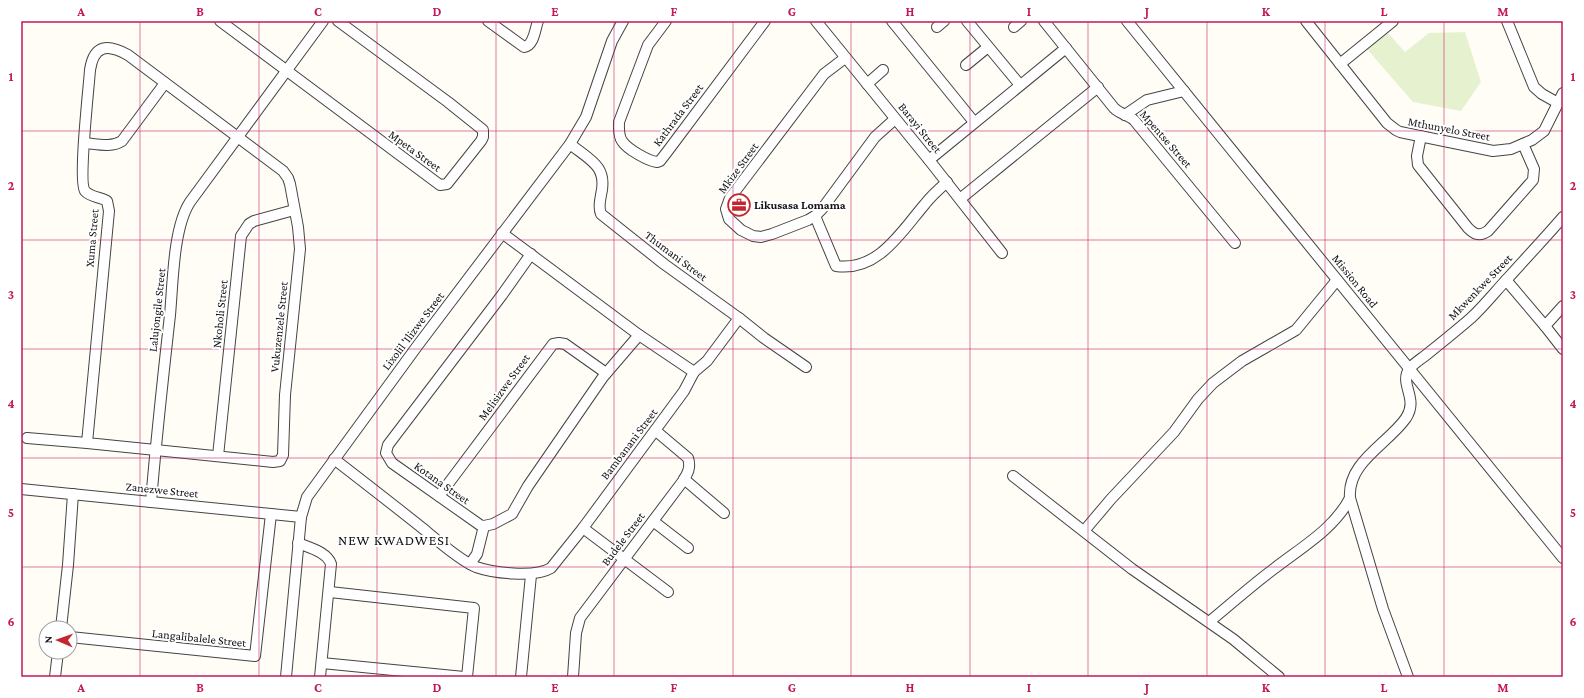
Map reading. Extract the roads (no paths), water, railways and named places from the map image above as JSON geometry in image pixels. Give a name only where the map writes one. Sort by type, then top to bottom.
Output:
[{"type":"street","points":[[220,21],[286,71]]},
{"type":"street","name":"Lalujongile Street","points":[[151,502],[178,234],[182,219],[190,202],[323,21]]},
{"type":"street","name":"Mpeta Street","points":[[286,71],[436,182],[444,185],[448,184],[481,141],[483,130],[448,102],[338,21]]},
{"type":"street","points":[[488,21],[524,47],[531,43],[538,21]]},
{"type":"street","name":"Lixolil 'Ilizwe Street","points":[[286,677],[301,517],[307,497],[502,233],[570,144],[586,117],[612,41],[623,21]]},
{"type":"street","name":"Kathrada Street","points":[[666,21],[648,45],[619,122],[620,136],[626,145],[645,158],[657,162],[660,161],[667,152],[765,21]]},
{"type":"street","name":"Barayi Street","points":[[816,21],[947,182],[1002,253]]},
{"type":"street","points":[[892,21],[974,122]]},
{"type":"street","points":[[967,21],[1020,85]]},
{"type":"street","name":"Mpentse Street","points":[[1044,21],[1114,108],[1119,113],[1134,120],[1234,243]]},
{"type":"street","name":"Mission Road","points":[[1127,21],[1563,558]]},
{"type":"street","name":"Mthunyelo Street","points":[[1306,21],[1392,127],[1400,132],[1499,151],[1511,149],[1532,140],[1544,131],[1563,93]]},
{"type":"street","points":[[1340,64],[1393,21]]},
{"type":"street","points":[[1507,21],[1534,87],[1542,94],[1558,103]]},
{"type":"street","points":[[966,65],[988,47]]},
{"type":"street","name":"Vukuzenzele Street","points":[[27,438],[273,462],[280,461],[283,454],[285,395],[300,249],[298,227],[288,178],[283,172],[128,55],[120,50],[104,48],[95,52]]},
{"type":"street","points":[[929,160],[1066,48]]},
{"type":"street","name":"Xuma Street","points":[[87,443],[109,211],[107,202],[86,192],[83,187],[82,180],[90,70],[92,58],[95,52]]},
{"type":"street","name":"Mkize Street","points":[[815,216],[772,234],[757,236],[748,235],[732,222],[727,216],[726,209],[730,198],[806,96],[824,74],[845,58]]},
{"type":"street","points":[[867,84],[883,70]]},
{"type":"street","points":[[84,143],[110,146],[122,141],[164,83]]},
{"type":"street","points":[[960,199],[1098,87]]},
{"type":"street","points":[[1125,115],[1147,100],[1184,92]]},
{"type":"street","points":[[895,119],[871,142],[815,216],[836,266],[842,267],[856,265],[875,259],[883,253],[926,202],[947,182]]},
{"type":"street","points":[[1421,136],[1417,156],[1418,165],[1468,228],[1480,235],[1488,231],[1532,183],[1534,169],[1523,144]]},
{"type":"street","name":"Thumani Street","points":[[570,144],[599,167],[603,183],[599,207],[601,214],[664,264],[806,367]]},
{"type":"street","name":"Nkoholi Street","points":[[218,456],[241,236],[249,224],[254,221],[294,210]]},
{"type":"street","name":"Mkwenkwe Street","points":[[1410,368],[1471,318],[1563,217]]},
{"type":"street","points":[[502,233],[639,335],[694,372]]},
{"type":"street","name":"Kotana Street","points":[[484,526],[469,518],[390,461],[386,453],[388,445],[502,295],[531,254]]},
{"type":"street","points":[[1084,531],[1111,499],[1174,432],[1195,403],[1213,383],[1242,361],[1296,330],[1337,280]]},
{"type":"street","points":[[1506,280],[1563,349]]},
{"type":"street","points":[[1545,326],[1563,306]]},
{"type":"street","name":"Bambanani Street","points":[[531,575],[545,572],[551,568],[656,431],[684,391],[694,372],[707,361],[739,318]]},
{"type":"street","points":[[470,564],[477,554],[484,526],[493,524],[512,514],[528,486],[606,373],[639,335]]},
{"type":"street","name":"Melisizwe Street","points":[[440,496],[553,344],[565,344],[606,373]]},
{"type":"street","points":[[1408,677],[1383,609],[1350,498],[1350,485],[1352,479],[1364,461],[1398,427],[1409,412],[1410,395],[1405,380],[1410,368]]},
{"type":"street","name":"Budele Street","points":[[573,677],[576,633],[580,618],[684,479],[689,470],[688,458],[656,431]]},
{"type":"street","points":[[334,459],[470,564],[486,569],[531,575],[520,677]]},
{"type":"street","points":[[1013,476],[1132,569],[1233,639],[1279,677]]},
{"type":"street","points":[[684,479],[724,513]]},
{"type":"street","name":"Zanezwe Street","points":[[21,489],[301,517]]},
{"type":"street","points":[[62,620],[68,565],[73,494]]},
{"type":"street","points":[[1209,622],[1330,525],[1346,506],[1350,498]]},
{"type":"street","name":"Langalibalele Street","points":[[78,638],[255,656],[271,514]]},
{"type":"street","points":[[653,521],[688,548]]},
{"type":"street","points":[[583,528],[625,558],[668,592]]},
{"type":"street","points":[[298,543],[320,552],[330,561],[332,570],[320,677]]},
{"type":"street","points":[[330,592],[474,608],[467,677]]},
{"type":"street","points":[[55,677],[57,660]]},
{"type":"street","points":[[322,663],[464,677]]},
{"type":"place","name":"Likusasa Lomama","points":[[739,205]]},
{"type":"district","name":"NEW KWADWESI","points":[[394,540]]}]
